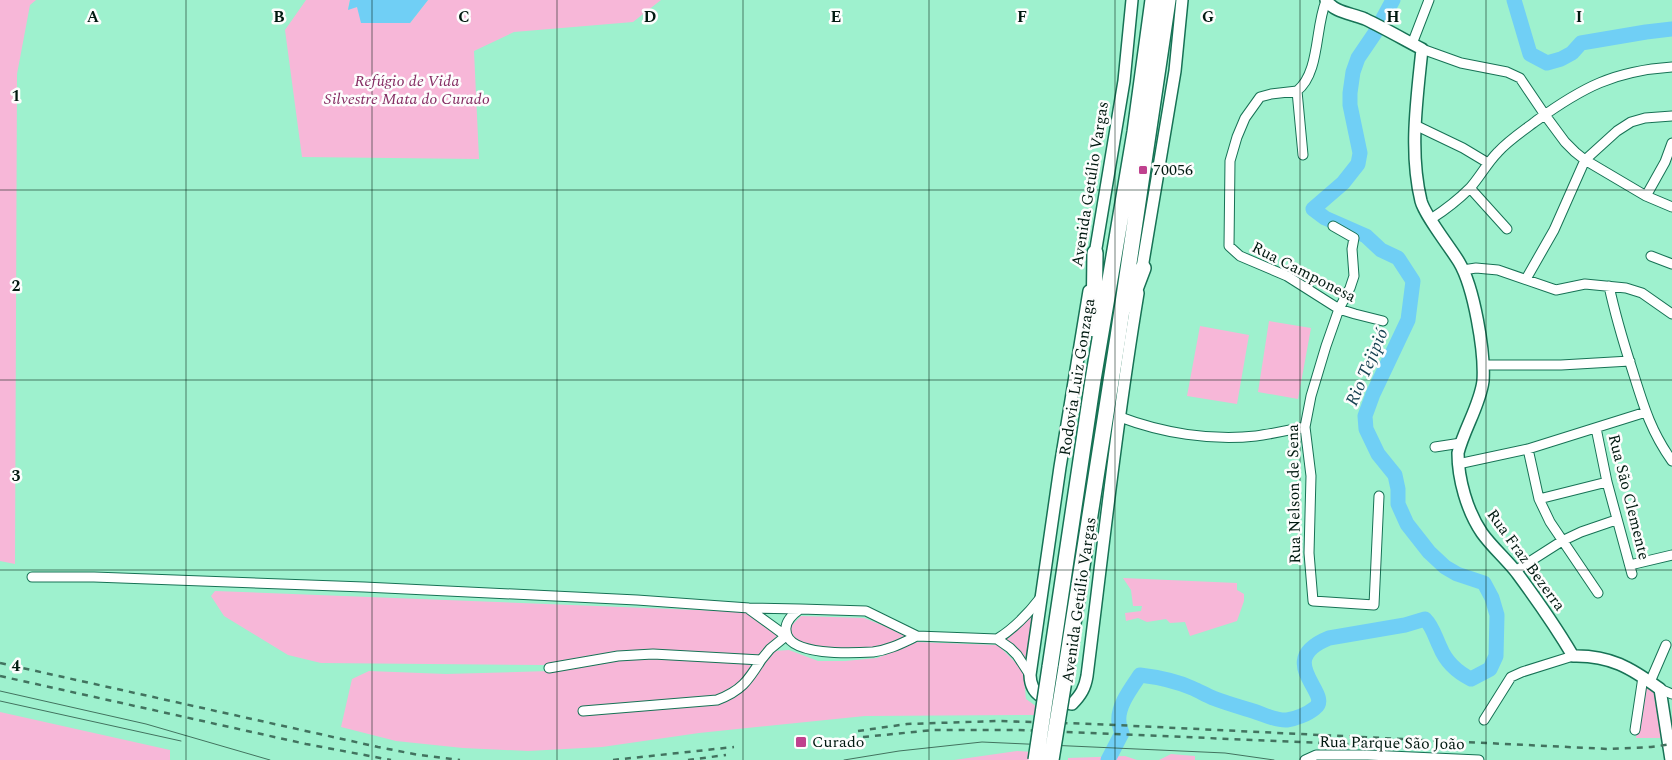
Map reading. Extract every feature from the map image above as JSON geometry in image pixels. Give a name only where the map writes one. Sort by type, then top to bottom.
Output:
[{"type":"highway","name":"Rodovia Luiz Gonzaga","points":[[1036,760],[1093,380],[1135,132],[1153,0]]},
{"type":"highway","name":"Rodovia Luiz Gonzaga","points":[[1051,760],[1118,337],[1168,0]]},
{"type":"highway","points":[[1093,380],[1095,253]]},
{"type":"highway","points":[[1118,337],[1142,268]]},
{"type":"street","name":"Avenida Getúlio Vargas","points":[[1132,0],[1124,81],[1060,467],[1030,675],[1031,688],[1036,694],[1048,699],[1072,704],[1085,688],[1130,342],[1175,71],[1182,0]]},
{"type":"street","points":[[1326,0],[1338,10],[1364,18],[1417,46],[1461,63],[1515,75],[1524,82],[1545,115],[1566,142],[1585,160],[1646,196],[1672,207]]},
{"type":"street","points":[[1303,155],[1297,92],[1304,84],[1310,71],[1317,48],[1320,18],[1326,0]]},
{"type":"street","points":[[1417,46],[1429,0]]},
{"type":"street","name":"Rua Fraz Bezerra","points":[[1417,46],[1415,125],[1417,170],[1422,202],[1463,270],[1471,289],[1483,365],[1481,389],[1461,443],[1458,464],[1466,499],[1482,534],[1515,571],[1573,656]]},
{"type":"street","points":[[1431,219],[1450,206],[1470,188],[1488,163],[1506,143],[1587,88],[1631,72],[1672,67]]},
{"type":"street","name":"Rua Camponesa","points":[[1297,92],[1260,97],[1245,118],[1236,137],[1230,161],[1229,246],[1240,256],[1287,276],[1339,308],[1383,321]]},
{"type":"street","points":[[1526,279],[1554,230],[1585,160],[1612,135],[1630,122],[1645,118],[1672,116]]},
{"type":"street","points":[[1415,125],[1464,148],[1488,163]]},
{"type":"street","points":[[1646,196],[1665,162],[1672,143]]},
{"type":"street","points":[[1470,188],[1507,229]]},
{"type":"street","name":"Rua Nelson de Sena","points":[[1333,226],[1354,238],[1352,249],[1354,276],[1339,308],[1311,396],[1305,427],[1311,476],[1310,553],[1313,601],[1374,605],[1379,496]]},
{"type":"street","points":[[1650,256],[1672,264]]},
{"type":"street","points":[[1463,270],[1476,268],[1498,270],[1556,290],[1585,284],[1626,288],[1642,293],[1672,314]]},
{"type":"street","points":[[1609,286],[1620,331],[1652,430],[1669,450],[1672,461]]},
{"type":"street","points":[[1483,365],[1553,365],[1630,361]]},
{"type":"street","points":[[1458,464],[1528,449],[1646,412]]},
{"type":"street","points":[[1120,417],[1157,429],[1178,433],[1228,437],[1255,436],[1305,427]]},
{"type":"street","name":"Rua São Clemente","points":[[1596,428],[1616,520],[1631,569],[1672,555]]},
{"type":"street","points":[[1435,447],[1461,443]]},
{"type":"street","points":[[1528,449],[1540,499],[1550,522],[1598,593]]},
{"type":"street","points":[[1540,499],[1607,482]]},
{"type":"street","points":[[1515,571],[1562,541],[1581,532],[1616,520]]},
{"type":"street","points":[[32,577],[94,577],[364,587],[637,600],[749,608],[866,611],[916,636],[997,639],[1017,655],[1030,675]]},
{"type":"street","points":[[997,639],[1010,631],[1023,619],[1041,597]]},
{"type":"street","points":[[749,608],[786,636],[791,642],[808,650],[873,652],[894,648],[916,636]]},
{"type":"street","points":[[786,636],[785,628],[788,622],[792,615],[800,609]]},
{"type":"street","points":[[583,711],[717,700],[732,695],[744,686],[760,660],[770,649],[786,636]]},
{"type":"street","points":[[1635,730],[1647,680],[1666,645]]},
{"type":"street","points":[[549,668],[618,656],[653,654],[760,660]]},
{"type":"street","points":[[1484,720],[1511,677],[1573,656],[1604,658],[1617,662],[1660,689],[1672,694]]},
{"type":"street","points":[[1660,689],[1671,760]]},
{"type":"street","name":"Rua Parque São João","points":[[1305,760],[1316,755],[1479,760]]},
{"type":"green space","points":[[0,0],[36,0],[30,5],[17,74],[15,564],[0,561]]},
{"type":"green space","name":"Refúgio de Vida Silvestre Mata do Curado","points":[[306,0],[350,0],[348,9],[357,7],[396,23],[410,23],[428,0],[661,0],[633,22],[514,32],[474,51],[479,159],[302,157],[285,30]]},
{"type":"green space","points":[[1269,321],[1311,328],[1298,399],[1258,392]]},
{"type":"green space","points":[[1200,326],[1249,335],[1237,404],[1187,396]]},
{"type":"green space","points":[[1123,578],[1237,583],[1237,590],[1244,594],[1244,601],[1237,621],[1190,636],[1185,622],[1170,623],[1166,619],[1147,622],[1138,618],[1126,621],[1125,613],[1141,611],[1142,606],[1133,606],[1131,590]]},
{"type":"green space","points":[[215,591],[748,612],[778,635],[759,656],[616,653],[543,665],[321,663],[288,655],[224,616],[211,596]]},
{"type":"green space","points":[[1039,604],[1028,669],[1003,639]]},
{"type":"green space","points":[[801,616],[864,618],[905,636],[905,639],[874,649],[807,648],[792,638],[790,627]]},
{"type":"green space","points":[[917,642],[998,645],[1023,670],[1026,699],[1037,707],[1037,715],[865,716],[699,733],[602,747],[528,751],[463,748],[396,741],[341,727],[352,679],[369,671],[446,674],[549,671],[620,660],[654,657],[765,663],[774,651],[789,650],[818,661],[845,661],[877,658]]},
{"type":"green space","points":[[1644,681],[1656,692],[1662,738],[1636,738]]},
{"type":"green space","points":[[0,712],[170,750],[170,760],[0,760]]},
{"type":"green space","points":[[1017,751],[1034,752],[1033,760],[954,760]]},
{"type":"green space","points":[[1171,754],[1195,756],[1195,760],[1159,760]]},
{"type":"green space","points":[[1125,756],[1137,760],[1068,760],[1068,758]]},
{"type":"water","points":[[350,0],[428,0],[410,23],[361,23],[357,7],[348,10]]},
{"type":"waterway","name":"Rio Tejipió","points":[[1108,760],[1122,733],[1119,725],[1120,710],[1129,691],[1140,675],[1180,683],[1223,702],[1274,718],[1287,720],[1309,712],[1319,702],[1305,667],[1305,657],[1313,647],[1329,638],[1405,625],[1425,619],[1449,662],[1471,679],[1490,669],[1496,656],[1497,615],[1492,598],[1484,583],[1457,574],[1445,567],[1429,552],[1407,524],[1398,504],[1398,489],[1395,475],[1378,454],[1366,429],[1365,416],[1373,394],[1408,320],[1413,281],[1398,258],[1381,250],[1366,236],[1325,218],[1313,209],[1343,183],[1358,164],[1360,153],[1350,105],[1353,72],[1358,58],[1375,33],[1393,0]]},
{"type":"waterway","name":"Rio Tejipió","points":[[1514,0],[1530,54],[1547,63],[1572,53],[1581,43],[1672,29]]},
{"type":"tram line","points":[[0,691],[146,724],[270,760]]},
{"type":"tram line","points":[[0,701],[181,741]]},
{"type":"tram line","points":[[844,760],[899,751],[982,742],[1225,753],[1274,760]]},
{"type":"railway","points":[[0,663],[378,747],[460,760]]},
{"type":"railway","points":[[0,676],[306,744],[391,760]]},
{"type":"railway","points":[[858,731],[907,724],[998,721],[1609,749],[1672,744]]},
{"type":"railway","points":[[863,737],[934,730],[1017,730],[1398,746]]},
{"type":"railway","points":[[613,760],[734,747]]},
{"type":"railway","points":[[688,760],[726,755]]},
{"type":"place","name":"70056","points":[[1143,170]]},
{"type":"place","name":"Curado","points":[[801,742]]}]
